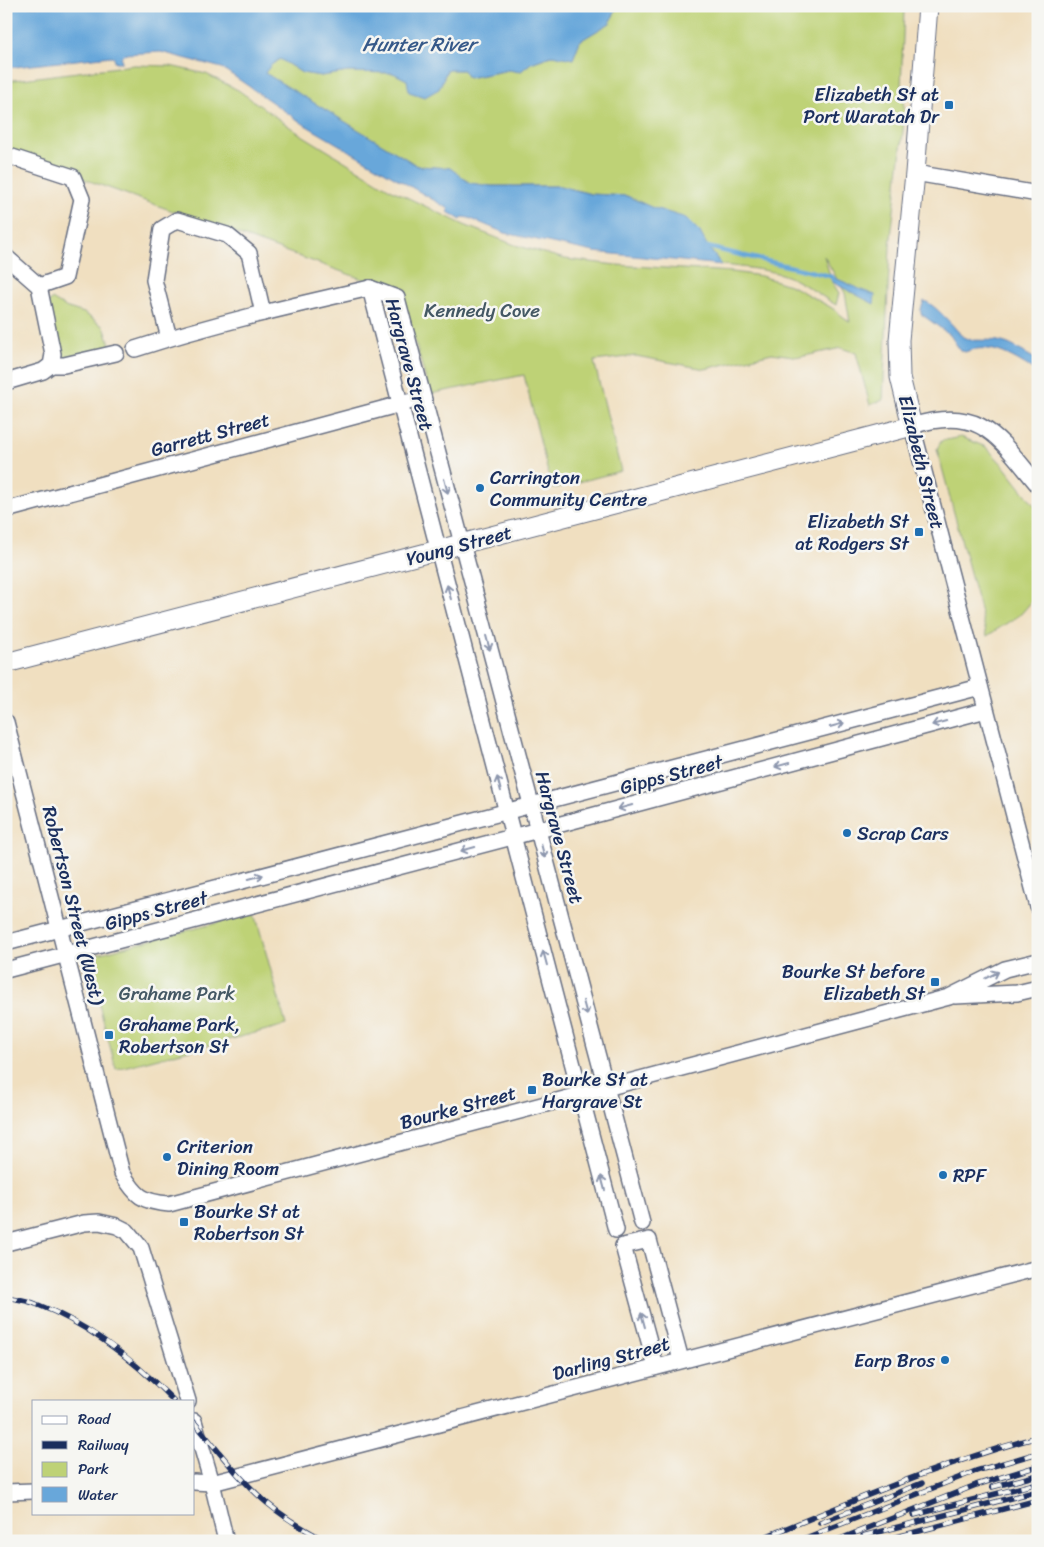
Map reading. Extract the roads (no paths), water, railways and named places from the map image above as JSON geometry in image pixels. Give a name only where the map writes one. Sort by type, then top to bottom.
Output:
[{"type":"main road","name":"Elizabeth Street","points":[[912,426],[900,378],[899,340],[928,6]]},
{"type":"main road","name":"Young Street","points":[[6,663],[912,426]]},
{"type":"street","points":[[6,155],[73,177],[82,199],[65,277],[39,286]]},
{"type":"street","points":[[915,172],[1038,194]]},
{"type":"street","points":[[169,338],[154,280],[162,229],[177,220],[227,235],[249,253],[263,313]]},
{"type":"street","points":[[6,257],[39,286],[53,354],[51,365],[43,372],[6,382]]},
{"type":"street","points":[[135,349],[263,313],[370,288]]},
{"type":"street","name":"Hargrave Street","points":[[370,288],[397,298],[642,1223]]},
{"type":"street","name":"Hargrave Street","points":[[370,288],[616,1230]]},
{"type":"street","points":[[51,365],[64,365],[116,353]]},
{"type":"street","name":"Garrett Street","points":[[6,510],[423,398]]},
{"type":"street","points":[[912,426],[930,420],[950,419],[971,422],[986,429],[1002,442],[1038,485]]},
{"type":"street","name":"Elizabeth Street","points":[[912,426],[1038,907]]},
{"type":"street","points":[[417,469],[440,462]]},
{"type":"street","name":"Gipps Street","points":[[6,943],[531,804],[980,688]]},
{"type":"street","name":"Gipps Street","points":[[6,970],[986,710]]},
{"type":"street","name":"Robertson Street (West)","points":[[6,722],[122,1173],[131,1189],[141,1197],[152,1202]]},
{"type":"street","points":[[359,850],[366,876]]},
{"type":"street","name":"Gipps Street","points":[[222,886],[228,912]]},
{"type":"street","name":"Bourke Street","points":[[152,1202],[169,1204],[949,997],[1006,969],[1038,961]]},
{"type":"street","name":"Bourke Street","points":[[949,997],[1017,994],[1038,988]]},
{"type":"street","points":[[6,1243],[98,1222],[117,1226],[127,1231],[141,1248],[188,1400]]},
{"type":"street","points":[[656,1367],[623,1246],[649,1240],[681,1360]]},
{"type":"street","name":"Darling Street","points":[[195,1482],[212,1482],[1038,1268]]},
{"type":"street","points":[[195,1424],[212,1482],[226,1541]]},
{"type":"street","points":[[6,1492],[32,1491]]},
{"type":"water","name":"Hunter River","points":[[6,6],[620,6],[616,9],[610,23],[580,41],[573,59],[553,55],[531,63],[520,72],[509,70],[468,78],[463,70],[447,70],[439,89],[425,97],[409,92],[407,80],[393,73],[348,72],[321,76],[302,73],[280,59],[271,65],[265,73],[418,166],[450,168],[470,183],[491,186],[560,186],[591,194],[627,196],[651,207],[686,218],[700,232],[708,247],[722,265],[594,252],[505,233],[469,218],[462,217],[461,220],[448,212],[449,209],[305,125],[222,68],[161,52],[124,54],[121,57],[122,62],[115,62],[111,56],[6,68]]},
{"type":"water","points":[[830,276],[875,295],[874,304],[832,282]]},
{"type":"water","points":[[924,301],[939,311],[963,337],[972,340],[1007,343],[1038,360],[1038,372],[1012,357],[994,350],[975,349],[965,352],[960,350],[950,335],[921,314]]},
{"type":"waterway","points":[[703,246],[833,278]]},
{"type":"railway","points":[[6,1297],[36,1304],[56,1312],[92,1333],[143,1371],[173,1400]]},
{"type":"railway","points":[[195,1423],[238,1474],[267,1503],[295,1524],[326,1541]]},
{"type":"railway","points":[[755,1541],[931,1471],[1038,1437]]},
{"type":"railway","points":[[798,1541],[976,1471],[1038,1453]]},
{"type":"railway","points":[[835,1541],[976,1485],[1038,1466]]},
{"type":"railway","points":[[992,1487],[1038,1475]]},
{"type":"railway","points":[[820,1523],[922,1483]]},
{"type":"railway","points":[[914,1515],[1038,1483]]},
{"type":"railway","points":[[863,1536],[1038,1491]]},
{"type":"railway","points":[[881,1541],[1038,1500]]},
{"type":"place","name":"Elizabeth St at Port Waratah Dr","points":[[949,105]]},
{"type":"place","name":"Carrington Community Centre","points":[[480,488]]},
{"type":"place","name":"Elizabeth St at Rodgers St","points":[[919,532]]},
{"type":"place","name":"Scrap Cars","points":[[847,833]]},
{"type":"place","name":"Bourke St before Elizabeth St","points":[[935,982]]},
{"type":"place","name":"Grahame Park, Robertson St","points":[[109,1035]]},
{"type":"place","name":"Bourke St at Hargrave St","points":[[532,1090]]},
{"type":"place","name":"Criterion Dining Room","points":[[167,1157]]},
{"type":"place","name":"RPF","points":[[943,1175]]},
{"type":"place","name":"Bourke St at Robertson St","points":[[184,1222]]},
{"type":"place","name":"Earp Bros","points":[[945,1360]]},
{"type":"park label","name":"Kennedy Cove","points":[[482,310]]},
{"type":"park label","name":"Grahame Park","points":[[177,993]]}]
